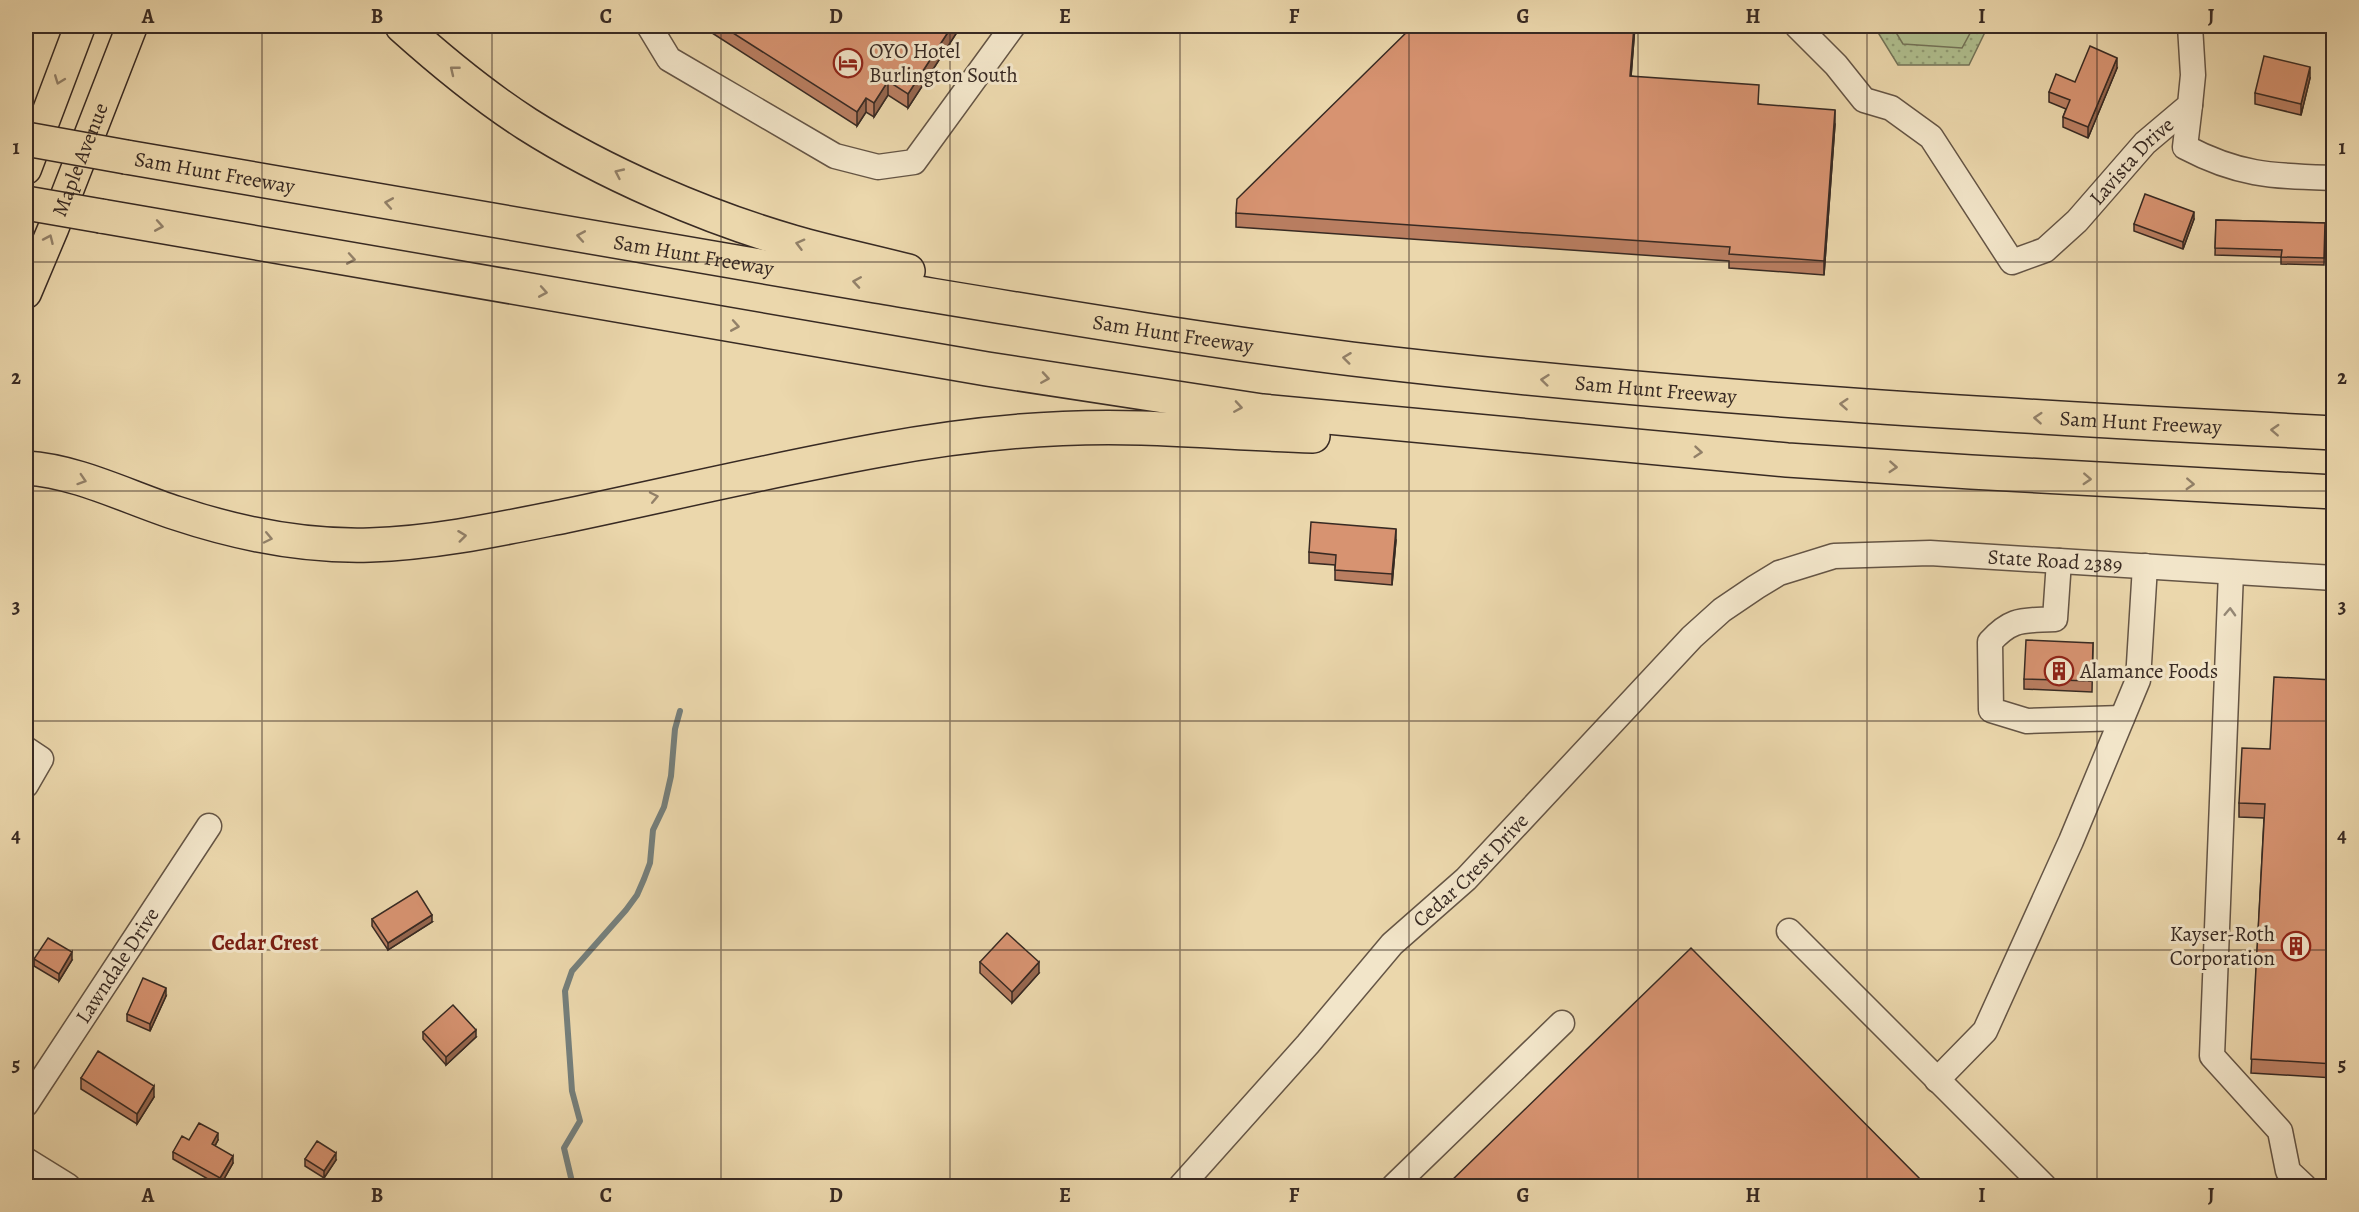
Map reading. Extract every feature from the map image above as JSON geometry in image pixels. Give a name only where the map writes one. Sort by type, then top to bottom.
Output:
[{"type":"highway","points":[[402,26],[478,90],[528,124],[580,154],[663,194],[727,220],[793,242],[1122,326]]},
{"type":"highway","name":"Sam Hunt Freeway","points":[[26,139],[651,248],[1190,338],[1560,381],[1780,400],[2054,419],[2334,433]]},
{"type":"highway","points":[[26,202],[1010,373],[1262,411],[1640,447],[1971,472],[2334,492]]},
{"type":"highway","points":[[26,468],[42,469],[78,478],[177,514],[237,531],[282,541],[364,545],[473,534],[882,449],[951,438],[1011,432],[1140,428],[1640,447]]},
{"type":"main road","points":[[26,169],[80,26]]},
{"type":"main road","name":"Maple Avenue","points":[[26,293],[132,26]]},
{"type":"street","points":[[649,26],[669,59],[835,156],[878,167],[914,162],[1013,26]]},
{"type":"street","name":"Lavista Drive","points":[[1797,26],[1836,65],[1864,100],[1891,108],[1931,137],[2012,262],[2045,250],[2077,221],[2145,143],[2190,105],[2193,75],[2190,26]]},
{"type":"street","points":[[2190,105],[2185,147],[2239,170],[2269,176],[2334,178]]},
{"type":"street","name":"State Road 2389","points":[[1779,573],[1834,556],[1930,553],[2334,578]]},
{"type":"street","points":[[2059,561],[2055,619],[2016,622],[2002,628],[1990,642],[1991,710],[2026,721],[2122,718]]},
{"type":"street","points":[[1937,1080],[1985,1031],[2072,841],[2138,680],[2145,566]]},
{"type":"street","points":[[2231,572],[2212,1056],[2280,1131],[2288,1171],[2304,1186]]},
{"type":"street","name":"Cedar Crest Drive","points":[[1181,1186],[1308,1044],[1392,944],[1466,879],[1692,637],[1722,610],[1779,573]]},
{"type":"street","points":[[26,749],[41,759],[26,785]]},
{"type":"street","name":"Lawndale Drive","points":[[26,1104],[209,826]]},
{"type":"street","points":[[1789,931],[2044,1186]]},
{"type":"street","points":[[1394,1186],[1562,1023]]},
{"type":"street","points":[[26,1160],[68,1186]]},
{"type":"green space","points":[[1874,26],[1988,26],[1969,65],[1898,65]]},
{"type":"green space","points":[[1892,26],[1974,26],[1962,48],[1903,44]]},
{"type":"building","name":"OYO Hotel Burlington South","points":[[722,26],[952,26],[908,94],[888,81],[874,103],[866,98],[857,112]]},
{"type":"building","points":[[1413,26],[1634,26],[1630,76],[1759,85],[1758,104],[1835,110],[1824,261],[1729,254],[1730,247],[1236,213],[1237,199]]},
{"type":"building","points":[[2090,46],[2117,58],[2088,127],[2063,117],[2070,100],[2049,92],[2056,74],[2075,82]]},
{"type":"building","points":[[2264,56],[2310,67],[2301,104],[2255,93]]},
{"type":"building","points":[[2331,85],[2334,85],[2334,113],[2330,113]]},
{"type":"building","points":[[2145,194],[2194,212],[2183,242],[2134,224]]},
{"type":"building","points":[[2216,220],[2325,223],[2324,258],[2281,257],[2282,250],[2215,248]]},
{"type":"building","points":[[1311,522],[1396,529],[1392,574],[1335,570],[1336,555],[1309,552]]},
{"type":"building","points":[[26,566],[32,571],[26,580]]},
{"type":"building","name":"Alamance Foods","points":[[2026,640],[2093,643],[2092,681],[2024,679]]},
{"type":"building","name":"Kayser-Roth Corporation","points":[[2274,677],[2334,680],[2334,1064],[2251,1059],[2265,804],[2239,803],[2242,748],[2270,749]]},
{"type":"building","points":[[417,891],[432,915],[388,943],[372,919]]},
{"type":"building","points":[[1007,933],[1039,962],[1012,992],[980,962]]},
{"type":"building","points":[[48,938],[72,952],[59,974],[34,959]]},
{"type":"building","points":[[1691,948],[1927,1186],[1446,1186]]},
{"type":"building","points":[[143,978],[166,988],[150,1024],[127,1014]]},
{"type":"building","points":[[453,1005],[476,1030],[446,1057],[423,1032]]},
{"type":"building","points":[[98,1051],[154,1086],[137,1114],[81,1078]]},
{"type":"building","points":[[199,1123],[218,1133],[212,1144],[233,1156],[220,1178],[173,1152],[182,1136],[189,1140]]},
{"type":"building","points":[[317,1141],[336,1153],[324,1171],[305,1159]]},
{"type":"waterway","points":[[573,1186],[564,1148],[580,1121],[572,1091],[565,991],[572,971],[626,910],[637,895],[644,879],[650,863],[653,830],[664,807],[671,776],[675,729],[680,711]]},
{"type":"place","name":"OYO Hotel Burlington South","points":[[848,63]]},
{"type":"place","name":"Alamance Foods","points":[[2059,671]]},
{"type":"place","name":"Kayser-Roth Corporation","points":[[2296,946]]},
{"type":"district","name":"Cedar Crest","points":[[265,942]]}]
